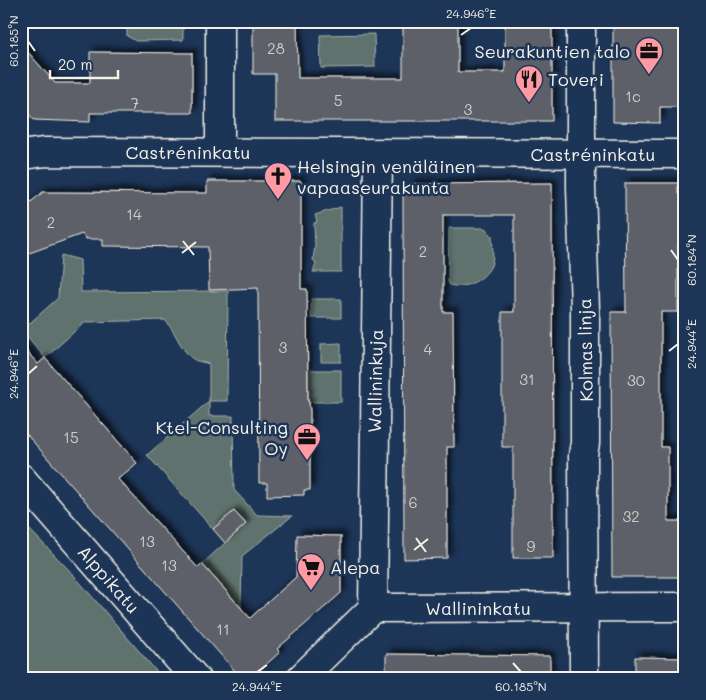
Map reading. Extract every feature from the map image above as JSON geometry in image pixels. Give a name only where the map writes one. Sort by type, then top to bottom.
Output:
[{"type":"street","points":[[220,21],[220,152]]},
{"type":"street","name":"Kolmas linja","points":[[581,21],[581,154],[585,320],[585,443],[583,454],[584,679]]},
{"type":"street","name":"Castréninkatu","points":[[21,155],[45,152],[685,154]]},
{"type":"street","name":"Wallininkuja","points":[[373,608],[378,154]]},
{"type":"street","name":"Alppikatu","points":[[21,478],[196,679]]},
{"type":"street","name":"Wallininkatu","points":[[373,608],[685,607]]},
{"type":"street","points":[[300,679],[373,608]]},
{"type":"green space","points":[[127,21],[183,21],[183,40],[136,41],[127,36]]},
{"type":"green space","points":[[374,34],[375,67],[321,68],[320,35]]},
{"type":"green space","points":[[341,207],[341,272],[313,272],[316,263],[313,260],[315,246],[314,223],[317,222],[315,215]]},
{"type":"green space","points":[[449,228],[485,228],[492,235],[492,263],[485,274],[475,282],[456,286],[450,285],[448,282]]},
{"type":"green space","points":[[61,255],[80,260],[81,292],[228,291],[227,401],[209,401],[209,364],[196,361],[189,356],[165,320],[85,322],[45,358],[22,330],[58,298]]},
{"type":"green space","points":[[311,299],[341,299],[341,318],[311,318]]},
{"type":"green space","points":[[341,343],[341,362],[321,362],[321,344]]},
{"type":"green space","points":[[308,370],[341,370],[341,402],[308,402]]},
{"type":"green space","points":[[209,401],[209,416],[233,416],[234,490],[257,515],[292,516],[242,556],[241,608],[202,564],[246,524],[234,511],[213,529],[147,455]]},
{"type":"green space","points":[[28,528],[71,572],[163,679],[21,679],[21,534]]},
{"type":"building","points":[[253,21],[297,21],[298,78],[403,78],[403,21],[458,21],[458,72],[505,72],[505,21],[552,21],[552,121],[275,121],[275,74],[253,74]]},
{"type":"building","name":"Seurakuntien talo","points":[[613,21],[685,21],[685,107],[660,107],[660,123],[613,122]]},
{"type":"building","points":[[21,44],[55,83],[90,83],[90,52],[192,53],[192,113],[90,113],[90,122],[34,120],[21,105]]},
{"type":"building","points":[[207,181],[301,181],[301,289],[307,289],[308,402],[310,411],[310,490],[304,490],[304,495],[267,496],[267,483],[259,483],[258,288],[209,290],[208,247],[103,246],[103,239],[86,239],[82,234],[21,256],[21,210],[43,192],[207,193]]},
{"type":"building","points":[[552,183],[553,558],[513,558],[513,447],[502,447],[502,312],[514,312],[514,215],[443,215],[443,312],[453,312],[454,447],[447,447],[447,558],[404,559],[403,190],[411,190],[411,184]]},
{"type":"building","points":[[625,183],[678,183],[678,194],[685,194],[685,243],[678,243],[678,312],[661,312],[661,447],[668,447],[668,521],[685,521],[685,577],[612,577],[611,312],[626,312]]},
{"type":"building","points":[[21,345],[38,364],[45,358],[137,463],[118,479],[198,568],[202,564],[250,618],[296,577],[297,535],[341,536],[341,593],[277,649],[280,652],[250,679],[242,679],[21,428]]},
{"type":"building","points":[[234,511],[246,524],[225,543],[213,529]]},
{"type":"building","points":[[386,654],[550,656],[550,679],[386,679]]},
{"type":"building","points":[[635,657],[685,658],[685,679],[635,679]]},
{"type":"place","name":"Seurakuntien talo","points":[[649,75]]},
{"type":"place","name":"Toveri","points":[[529,103]]},
{"type":"place","name":"Helsingin venäläinen vapaaseurakunta","points":[[278,200]]},
{"type":"place","name":"Ktel-Consulting Oy","points":[[307,461]]},
{"type":"place","name":"Alepa","points":[[311,591]]}]
